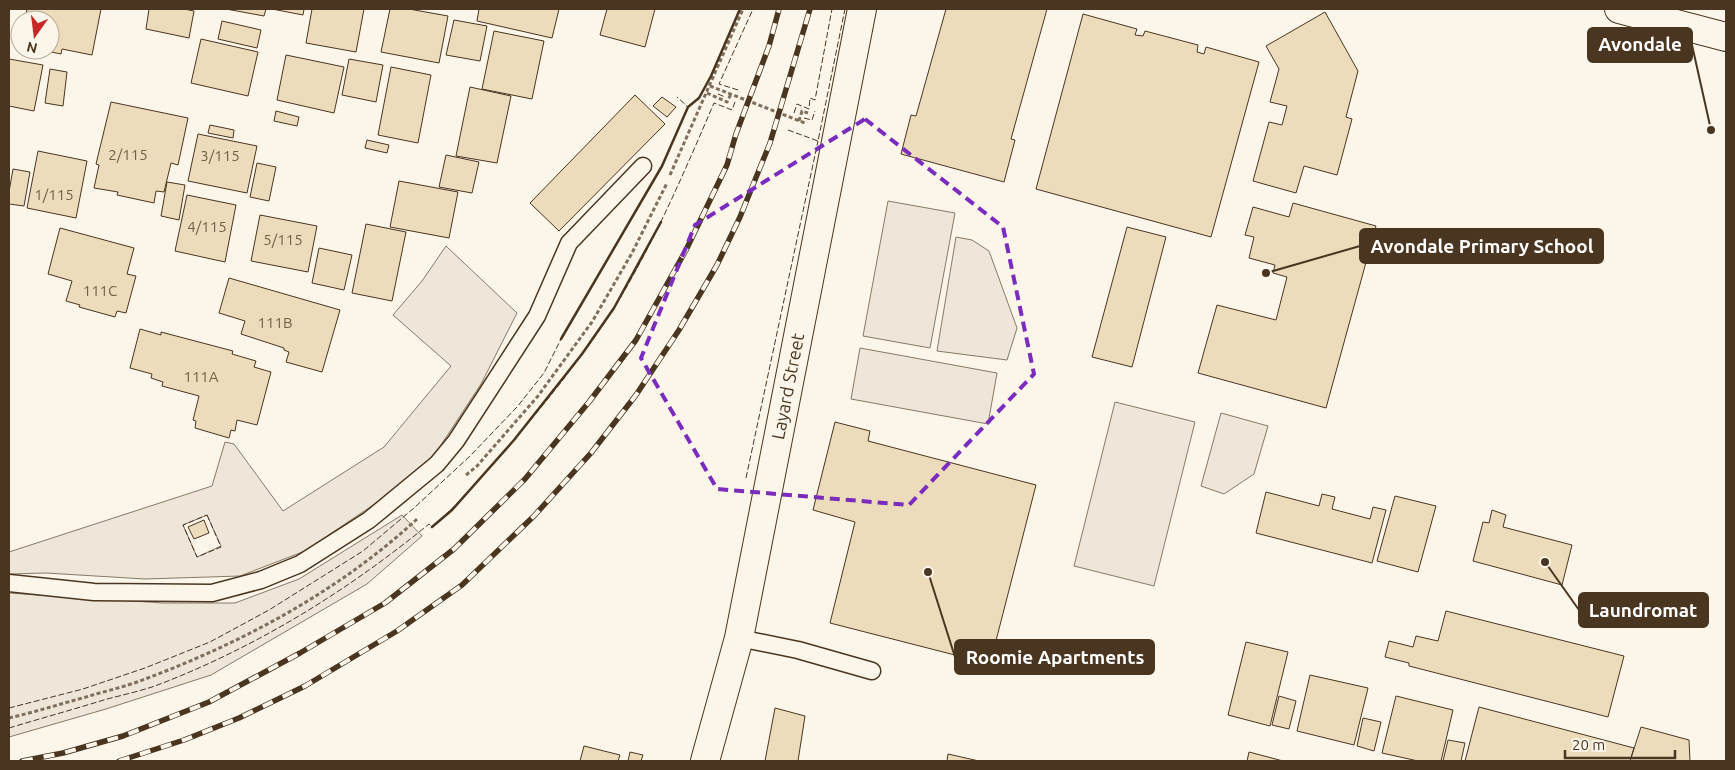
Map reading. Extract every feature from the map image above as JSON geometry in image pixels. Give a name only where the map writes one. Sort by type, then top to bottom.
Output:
[{"type":"street","name":"Layard Street","points":[[705,761],[739,638],[862,9]]},
{"type":"street","points":[[1619,9],[1726,37]]},
{"type":"lane","points":[[9,583],[94,592],[212,593],[260,580],[300,564],[369,520],[437,464],[456,441],[537,316],[569,243],[643,166]]},
{"type":"lane","points":[[739,638],[798,650],[872,671]]},
{"type":"path","points":[[702,105],[743,9]]},
{"type":"path","points":[[710,86],[813,126]]},
{"type":"path","points":[[707,93],[727,102],[731,94]]},
{"type":"path","points":[[463,478],[477,466],[538,396],[592,322],[632,253]]},
{"type":"path","points":[[9,718],[135,683],[192,661],[254,632],[308,602],[356,569],[399,536],[422,515]]},
{"type":"highlighted area","points":[[865,119],[1003,227],[1034,374],[909,505],[717,489],[641,358],[695,225]]},
{"type":"shaded area","points":[[888,201],[955,213],[930,348],[863,336]]},
{"type":"shaded area","points":[[956,237],[972,240],[989,251],[1017,328],[1007,360],[937,351]]},
{"type":"shaded area","points":[[446,246],[517,313],[481,384],[435,454],[385,497],[305,551],[240,576],[145,579],[46,573],[9,574],[9,552],[212,486],[225,442],[234,444],[283,511],[384,447],[451,366],[393,315],[422,281]],"holes":[[[207,515],[221,546],[197,557],[183,525]]]},
{"type":"shaded area","points":[[860,348],[997,373],[988,424],[851,399]]},
{"type":"shaded area","points":[[1115,402],[1195,422],[1154,586],[1074,566]]},
{"type":"shaded area","points":[[1221,413],[1268,426],[1254,474],[1224,494],[1201,486]]},
{"type":"shaded area","points":[[402,515],[422,536],[367,584],[211,675],[106,709],[9,737],[9,593],[163,603],[235,603],[299,579]]},
{"type":"building","points":[[101,9],[92,55],[62,49],[60,54],[60,10],[27,10]]},
{"type":"building","points":[[149,9],[184,9],[194,11],[189,38],[146,29]]},
{"type":"building","points":[[226,9],[266,9],[264,16]]},
{"type":"building","points":[[272,9],[304,9],[303,15]]},
{"type":"building","points":[[312,9],[364,9],[356,52],[306,43]]},
{"type":"building","points":[[390,9],[409,9],[448,16],[439,63],[381,52]]},
{"type":"building","points":[[479,9],[559,9],[552,38],[477,21]]},
{"type":"building","points":[[607,9],[655,9],[645,47],[600,35]]},
{"type":"building","points":[[946,9],[1047,9],[1011,139],[1015,140],[1004,182],[901,154],[911,115],[916,116]]},
{"type":"building","points":[[1325,12],[1358,71],[1346,117],[1352,119],[1337,175],[1304,166],[1296,193],[1253,181],[1269,122],[1282,125],[1287,106],[1270,102],[1279,69],[1266,46]]},
{"type":"building","points":[[1083,14],[1137,29],[1135,35],[1143,36],[1145,31],[1198,45],[1197,52],[1204,54],[1206,47],[1259,62],[1211,237],[1036,189]]},
{"type":"building","points":[[454,20],[487,26],[480,61],[446,55]]},
{"type":"building","points":[[222,21],[261,30],[257,48],[218,39]]},
{"type":"building","points":[[494,31],[544,41],[532,99],[482,89]]},
{"type":"building","points":[[201,39],[258,52],[248,96],[191,83]]},
{"type":"building","points":[[286,55],[344,67],[334,113],[277,100]]},
{"type":"building","points":[[9,59],[43,65],[34,111],[9,106]]},
{"type":"building","points":[[349,59],[383,65],[376,102],[342,95]]},
{"type":"building","points":[[391,67],[431,75],[418,143],[378,135]]},
{"type":"building","points":[[50,69],[67,72],[63,106],[45,103]]},
{"type":"building","points":[[470,87],[511,96],[497,163],[456,156]]},
{"type":"building","points":[[635,95],[665,124],[559,231],[530,203]]},
{"type":"building","points":[[662,97],[676,107],[667,117],[653,106]]},
{"type":"building","points":[[111,102],[188,118],[178,165],[171,163],[164,192],[156,191],[154,203],[117,195],[118,192],[94,188],[99,165],[96,164]]},
{"type":"building","points":[[276,111],[299,117],[297,126],[274,121]]},
{"type":"building","points":[[210,125],[234,130],[233,138],[208,133]]},
{"type":"building","points":[[198,134],[257,146],[247,193],[188,181]]},
{"type":"building","points":[[367,140],[389,145],[387,153],[365,148]]},
{"type":"building","points":[[38,151],[87,161],[76,218],[27,208]]},
{"type":"building","points":[[446,155],[479,162],[472,193],[439,187]]},
{"type":"building","points":[[257,163],[276,167],[269,201],[250,197]]},
{"type":"building","points":[[13,169],[30,172],[24,206],[9,204]]},
{"type":"building","points":[[399,181],[458,192],[449,238],[390,227]]},
{"type":"building","points":[[167,182],[185,185],[179,220],[161,216]]},
{"type":"building","points":[[187,195],[236,205],[225,262],[175,251]]},
{"type":"building","points":[[1293,203],[1376,226],[1326,408],[1198,373],[1217,305],[1276,320],[1287,277],[1273,273],[1275,265],[1249,258],[1254,237],[1245,235],[1253,207],[1289,217]]},
{"type":"building","points":[[260,215],[317,226],[308,272],[251,261]]},
{"type":"building","points":[[366,224],[406,232],[392,301],[352,293]]},
{"type":"building","points":[[1127,227],[1166,237],[1132,367],[1092,357]]},
{"type":"building","points":[[60,228],[134,248],[127,274],[136,276],[126,313],[117,311],[115,317],[79,307],[80,305],[66,301],[72,281],[48,274]]},
{"type":"building","points":[[319,248],[352,255],[344,290],[312,283]]},
{"type":"building","points":[[229,278],[340,310],[322,372],[286,362],[289,352],[284,350],[284,348],[241,334],[245,321],[219,313]]},
{"type":"building","points":[[140,329],[161,335],[161,332],[233,351],[232,354],[256,361],[254,367],[271,372],[257,425],[237,420],[235,431],[231,430],[229,438],[195,428],[196,421],[193,420],[199,396],[162,386],[163,382],[151,378],[152,374],[130,368]]},
{"type":"building","points":[[835,422],[870,431],[868,441],[1036,485],[990,664],[830,623],[855,522],[813,510]]},
{"type":"building","points":[[1266,492],[1319,506],[1322,494],[1335,497],[1332,509],[1370,519],[1373,507],[1386,510],[1372,563],[1256,533]]},
{"type":"building","points":[[1395,496],[1436,506],[1418,572],[1377,561]]},
{"type":"building","points":[[1492,510],[1506,515],[1503,527],[1572,545],[1562,585],[1473,561],[1483,522],[1489,523]]},
{"type":"building","points":[[204,520],[209,533],[194,539],[188,527]]},
{"type":"building","points":[[1446,611],[1624,656],[1608,717],[1409,666],[1409,663],[1385,657],[1389,641],[1413,647],[1416,636],[1438,641]]},
{"type":"building","points":[[1246,642],[1288,652],[1270,726],[1228,715]]},
{"type":"building","points":[[1310,675],[1368,688],[1354,745],[1297,731]]},
{"type":"building","points":[[1279,696],[1296,701],[1289,729],[1272,725]]},
{"type":"building","points":[[1396,696],[1453,710],[1441,761],[1418,761],[1382,753]]},
{"type":"building","points":[[1479,707],[1634,748],[1630,761],[1465,761]]},
{"type":"building","points":[[775,708],[805,716],[798,761],[765,761]]},
{"type":"building","points":[[1363,718],[1381,722],[1374,751],[1357,746]]},
{"type":"building","points":[[1641,727],[1689,740],[1690,761],[1630,761]]},
{"type":"building","points":[[1448,740],[1465,743],[1461,761],[1443,761]]},
{"type":"building","points":[[584,746],[620,755],[618,761],[580,761]]},
{"type":"building","points":[[630,752],[643,755],[641,761],[628,761]]},
{"type":"building","points":[[1249,752],[1283,761],[1247,761]]},
{"type":"building","points":[[948,754],[979,761],[947,761]]},
{"type":"railway","points":[[22,761],[63,753],[123,736],[209,702],[300,653],[385,603],[454,549],[525,479],[589,402],[636,340],[686,250],[727,165],[736,134],[769,46],[779,9]]},
{"type":"railway","points":[[119,761],[184,740],[239,718],[305,686],[397,631],[462,585],[534,516],[591,453],[636,395],[679,330],[717,265],[740,217],[770,143],[810,9]]},
{"type":"fence","points":[[738,90],[719,84],[753,9]]},
{"type":"fence","points":[[794,113],[797,104],[809,109],[810,98],[815,100],[832,9]]},
{"type":"fence","points":[[788,130],[818,141],[845,9]]},
{"type":"fence","points":[[718,94],[725,97]]},
{"type":"fence","points":[[9,708],[83,689],[145,668],[210,642],[269,610],[363,551],[414,508],[470,456],[517,407],[544,373],[561,339],[662,166],[688,107],[677,97]]},
{"type":"fence","points":[[9,728],[155,686],[228,654],[264,636],[332,595],[365,573],[429,524],[432,527],[457,503],[511,443],[587,348],[629,283],[655,233],[714,103],[732,110],[735,102]]},
{"type":"fence","points":[[804,118],[812,120],[815,111]]},
{"type":"fence","points":[[746,478],[818,141]]},
{"type":"fence","points":[[207,515],[221,547],[197,557],[183,525],[207,515]]},
{"type":"wall","points":[[561,339],[662,166],[688,107],[699,98],[711,76],[740,9]]},
{"type":"wall","points":[[432,527],[452,510],[514,440],[582,354],[614,308],[661,222]]},
{"type":"place","name":"Avondale","points":[[1711,130]]},
{"type":"place","name":"Avondale Primary School","points":[[1266,273]]},
{"type":"place","name":"Laundromat","points":[[1545,562]]},
{"type":"place","name":"Roomie Apartments","points":[[928,572]]}]
